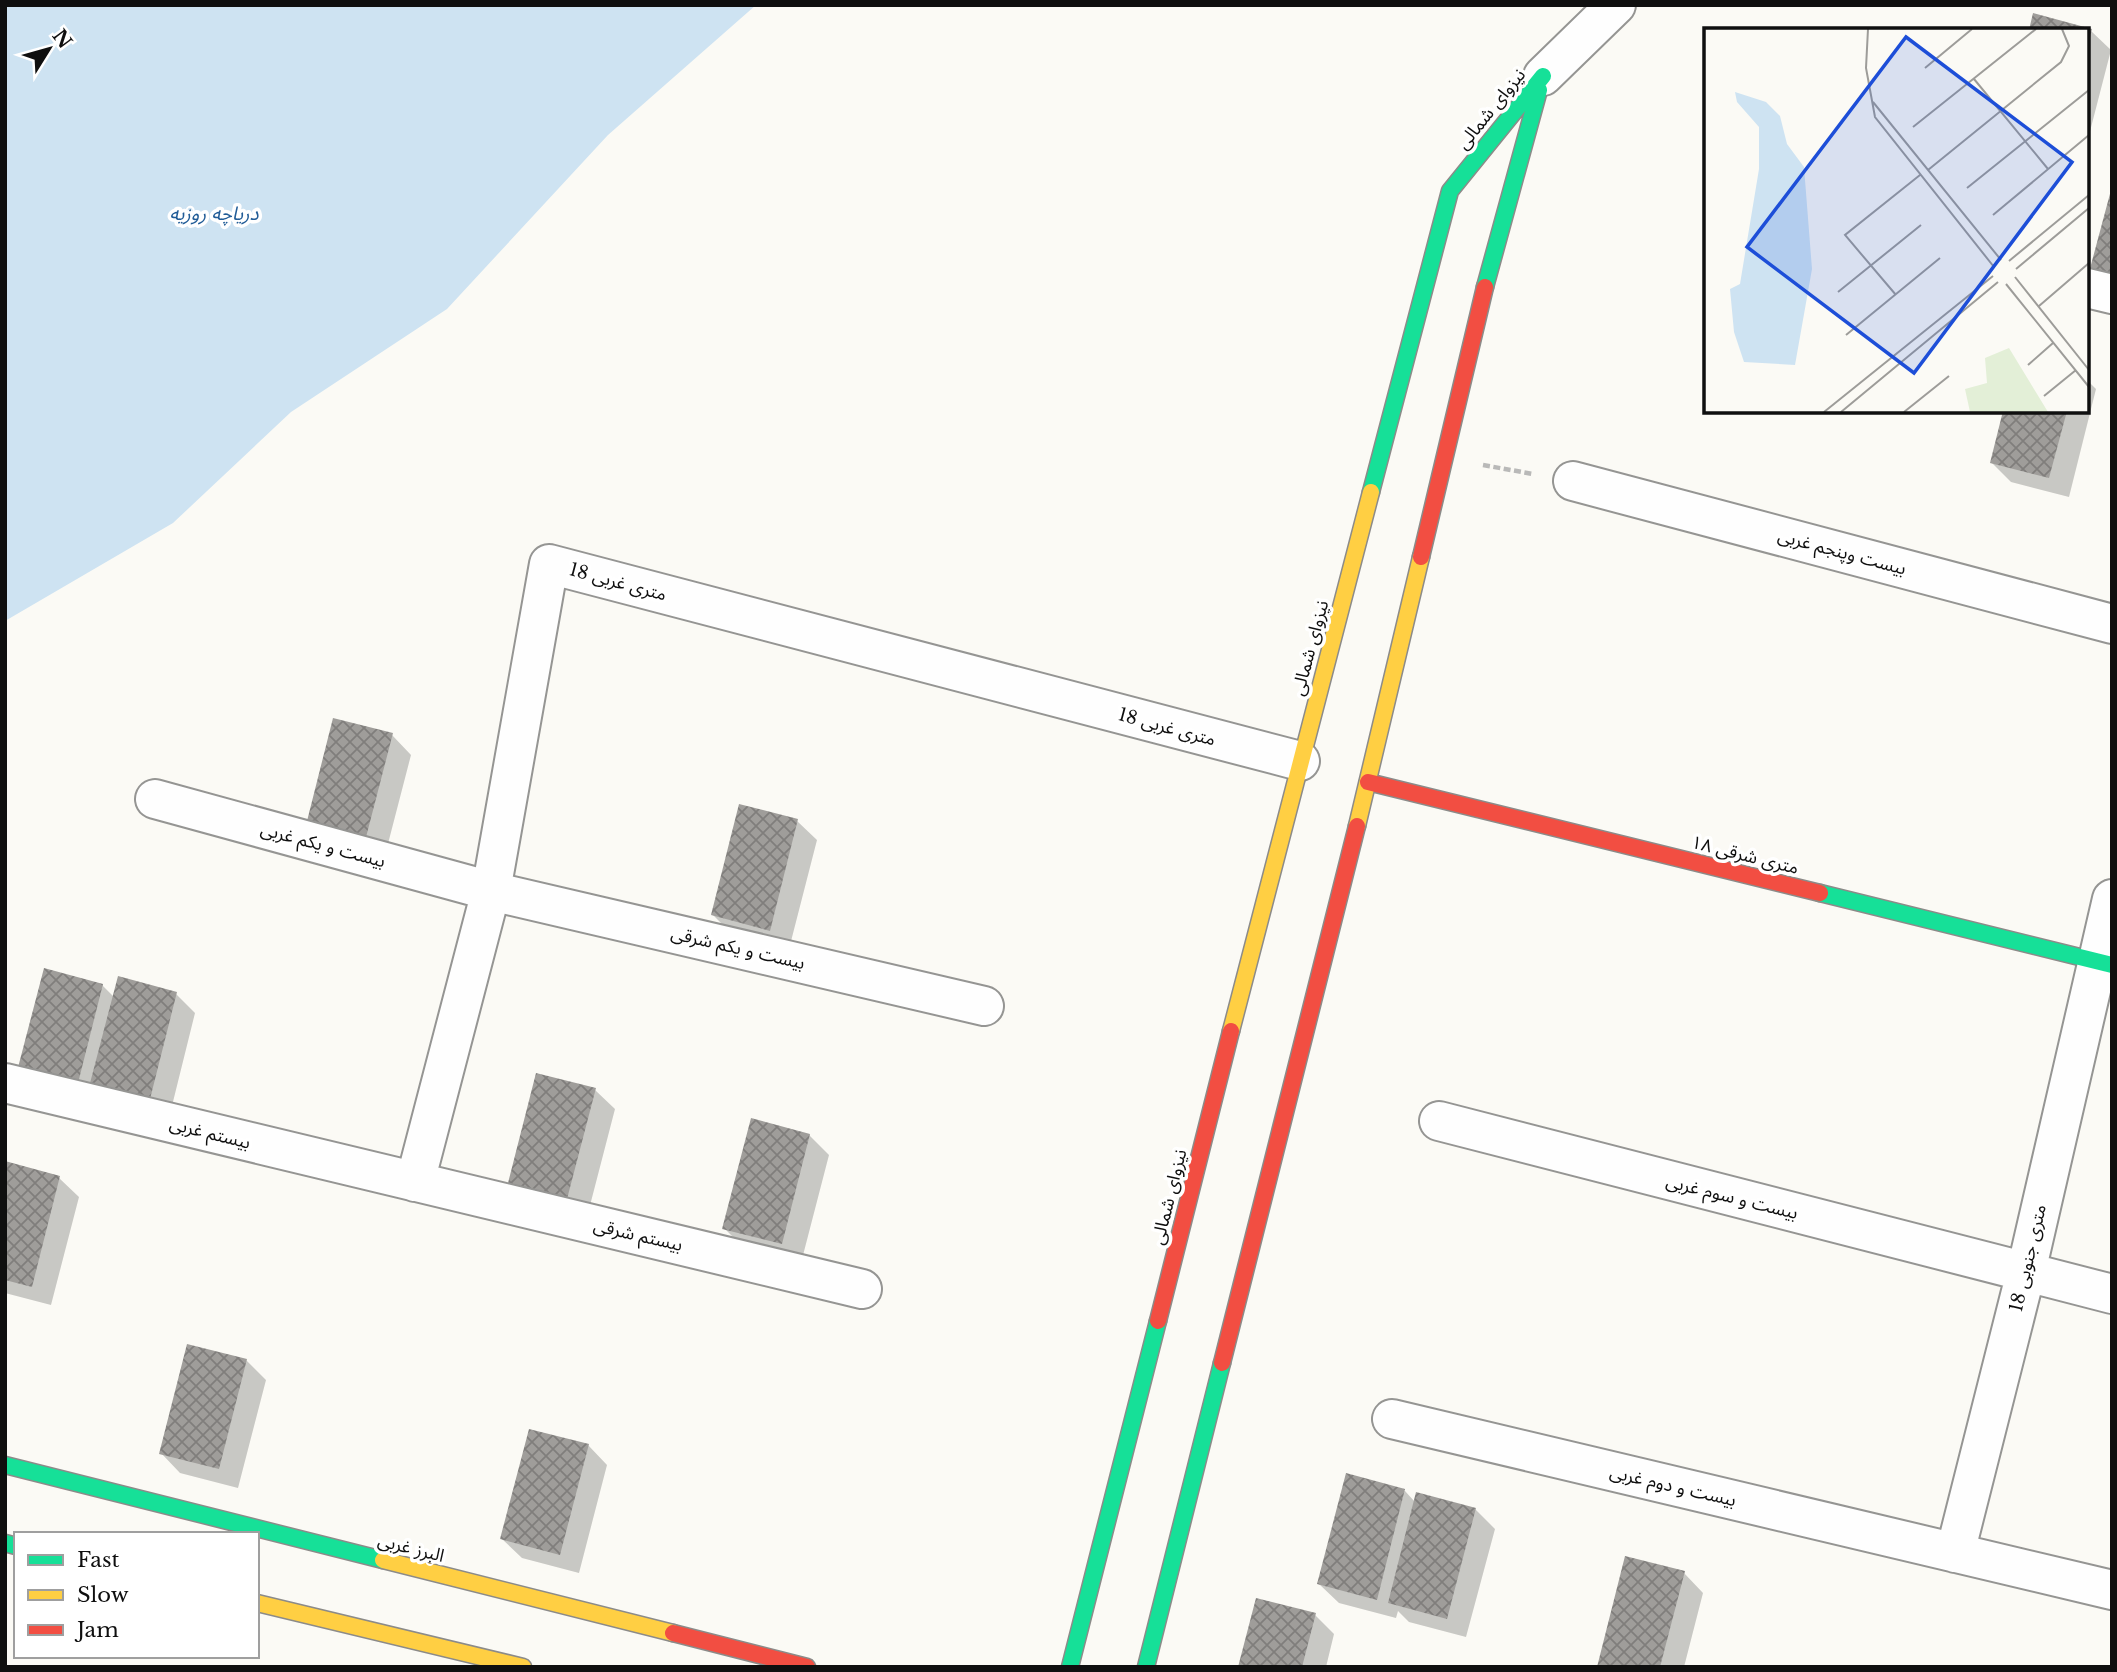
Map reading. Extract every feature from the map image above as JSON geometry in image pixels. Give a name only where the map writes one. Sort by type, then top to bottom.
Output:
[{"type":"street","points":[[1542,76],[1615,5]]},
{"type":"street","name":"نیزوای شمالی","points":[[1146,1667],[1368,782],[1480,305],[1542,76]]},
{"type":"street","name":"نیزوای شمالی","points":[[1070,1667],[1300,761],[1450,191],[1542,76]]},
{"type":"street","points":[[2089,288],[2112,293]]},
{"type":"street","name":"بیست وپنجم غربی","points":[[1573,481],[2112,624]]},
{"type":"street","name":"18 متری غربی","points":[[415,1182],[491,891],[549,564],[1300,761]]},
{"type":"street","name":"۱۸ متری شرقی","points":[[1368,782],[2104,963]]},
{"type":"street","name":"بیست و یکم غربی","points":[[155,799],[491,891]]},
{"type":"street","name":"بیست و یکم شرقی","points":[[491,891],[984,1006]]},
{"type":"street","name":"18 متری جنوبی","points":[[1955,1553],[2104,963],[2112,899]]},
{"type":"street","name":"بیستم غربی","points":[[5,1083],[415,1182]]},
{"type":"street","name":"بیست و سوم غربی","points":[[1439,1121],[2112,1294]]},
{"type":"street","name":"بیستم شرقی","points":[[415,1182],[862,1289]]},
{"type":"street","name":"بیست و دوم غربی","points":[[1392,1419],[2112,1590]]},
{"type":"street","name":"البرز غربی","points":[[5,1465],[807,1667]]},
{"type":"street","points":[[259,1603],[523,1667]]},
{"type":"path","points":[[1444,458],[1573,481]]},
{"type":"water","name":"دریاچه روزیه","points":[[5,5],[756,5],[608,135],[447,309],[291,412],[173,523],[5,621]]},
{"type":"building","points":[[2033,13],[2088,28],[2029,28]]},
{"type":"building","points":[[2112,190],[2112,282],[2089,276]]},
{"type":"building","points":[[2002,413],[2066,413],[2049,478],[1990,463]]},
{"type":"building","points":[[333,718],[393,733],[364,845],[305,829]]},
{"type":"building","points":[[739,804],[798,819],[770,931],[711,915]]},
{"type":"building","points":[[44,968],[103,984],[75,1095],[15,1079]]},
{"type":"building","points":[[118,976],[177,992],[149,1103],[89,1087]]},
{"type":"building","points":[[536,1073],[596,1088],[567,1199],[508,1183]]},
{"type":"building","points":[[751,1118],[810,1134],[782,1244],[722,1229]]},
{"type":"building","points":[[5,1161],[60,1176],[32,1287],[5,1280]]},
{"type":"building","points":[[187,1344],[247,1359],[219,1469],[159,1454]]},
{"type":"building","points":[[529,1429],[589,1444],[560,1555],[500,1539]]},
{"type":"building","points":[[1346,1473],[1405,1489],[1377,1600],[1317,1584]]},
{"type":"building","points":[[1416,1492],[1476,1508],[1447,1619],[1388,1603]]},
{"type":"building","points":[[1625,1556],[1685,1571],[1660,1667],[1597,1667]]},
{"type":"building","points":[[1256,1598],[1316,1613],[1302,1667],[1238,1667]]},
{"type":"traffic: fast","points":[[1371,492],[1450,191],[1543,76]]},
{"type":"traffic: fast","points":[[1485,287],[1539,90]]},
{"type":"traffic: fast","points":[[1820,893],[2112,965]]},
{"type":"traffic: fast","points":[[1070,1667],[1158,1321]]},
{"type":"traffic: fast","points":[[1146,1667],[1222,1363]]},
{"type":"traffic: fast","points":[[5,1465],[383,1560]]},
{"type":"traffic: fast","points":[[5,1543],[14,1545]]},
{"type":"traffic: slow","points":[[1231,1031],[1371,492]]},
{"type":"traffic: slow","points":[[1357,826],[1421,557]]},
{"type":"traffic: slow","points":[[383,1560],[673,1633]]},
{"type":"traffic: slow","points":[[259,1603],[523,1667]]},
{"type":"traffic: jam","points":[[1421,557],[1485,287]]},
{"type":"traffic: jam","points":[[1368,782],[1820,893]]},
{"type":"traffic: jam","points":[[1222,1363],[1357,826]]},
{"type":"traffic: jam","points":[[1158,1321],[1231,1031]]},
{"type":"traffic: jam","points":[[673,1633],[807,1667]]}]
